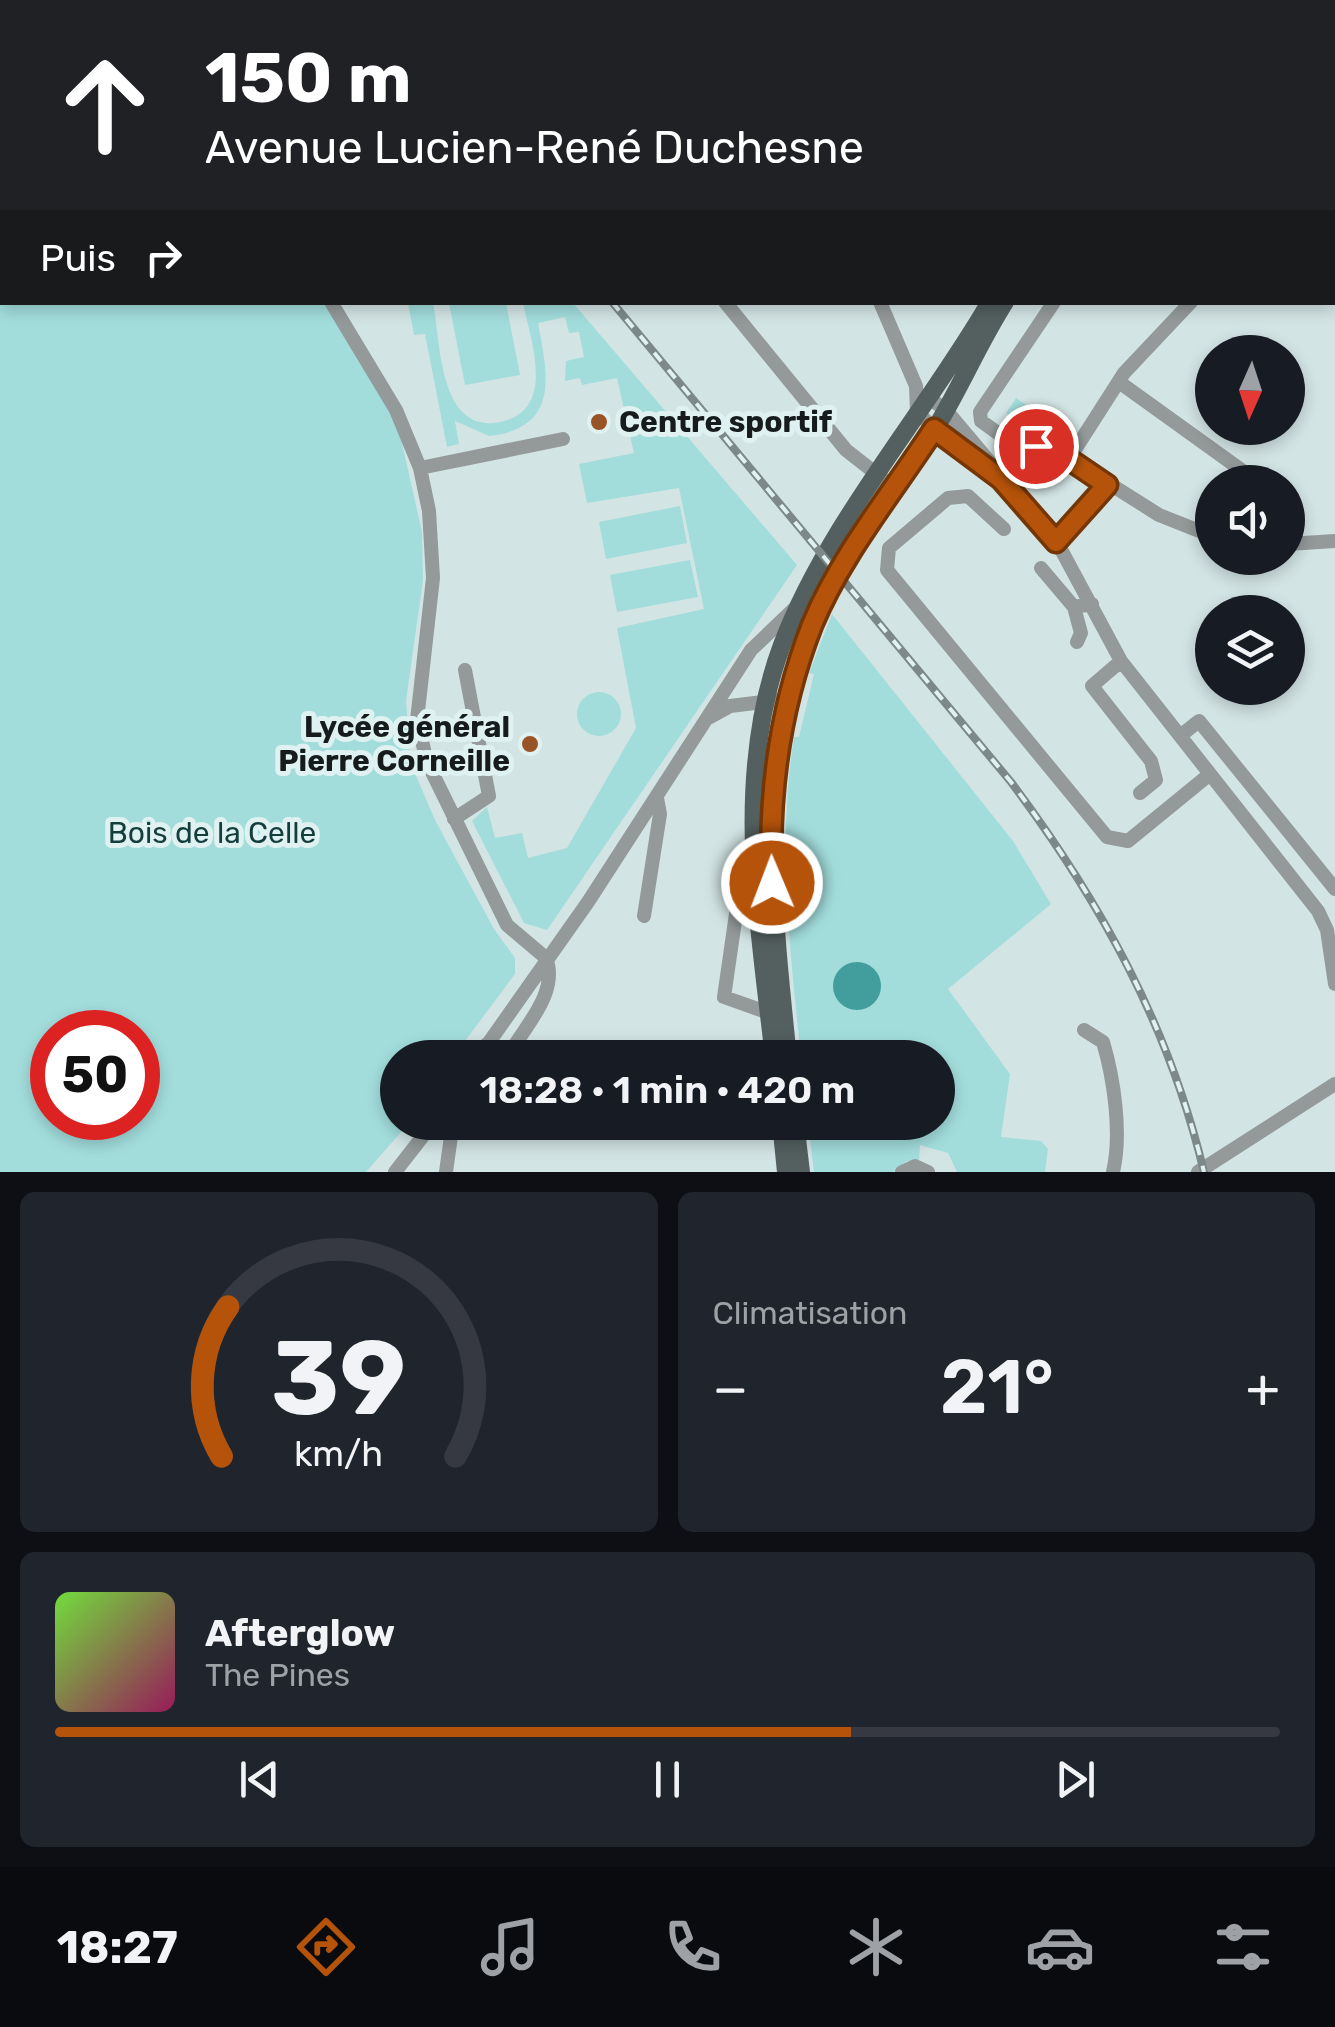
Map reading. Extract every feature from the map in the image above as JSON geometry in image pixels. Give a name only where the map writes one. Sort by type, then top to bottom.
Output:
[{"type":"main road","points":[[772,1040],[756,875],[756,774],[765,701],[801,602],[876,472],[988,305]]},
{"type":"main road","points":[[786,1040],[770,845],[774,781],[788,699],[827,598],[858,542],[946,410],[1003,305]]},
{"type":"main road","points":[[783,1140],[786,1172]]},
{"type":"main road","points":[[798,1140],[801,1172]]},
{"type":"street","points":[[333,305],[396,410],[420,468],[434,558],[416,720],[427,762],[507,925],[530,949],[546,958],[550,970],[548,990],[517,1040]]},
{"type":"street","points":[[727,305],[846,450],[876,472],[884,488],[860,525],[858,542]]},
{"type":"street","points":[[881,305],[934,429],[1001,479]]},
{"type":"street","points":[[1024,452],[981,421],[984,406],[1052,305]]},
{"type":"street","points":[[1070,459],[1119,382],[1188,305]]},
{"type":"street","points":[[1119,382],[1234,465]]},
{"type":"street","points":[[923,405],[946,410],[1056,542],[1121,661],[1332,925],[1335,984]]},
{"type":"street","points":[[420,468],[563,439]]},
{"type":"street","points":[[1001,479],[1024,452],[1036,446],[1051,447],[1159,515],[1195,529]]},
{"type":"street","points":[[1056,542],[1107,485]]},
{"type":"street","points":[[1004,529],[968,496],[954,496],[888,548],[887,570],[1107,837],[1128,840],[1210,774]]},
{"type":"street","points":[[1305,543],[1335,541]]},
{"type":"street","points":[[1041,568],[1074,606],[1081,633],[1077,642]]},
{"type":"street","points":[[490,1040],[657,798],[751,650],[801,602]]},
{"type":"street","points":[[1074,606],[1092,604]]},
{"type":"street","points":[[751,650],[779,654],[794,679]]},
{"type":"street","points":[[1121,661],[1092,686],[1151,761],[1156,780],[1140,794]]},
{"type":"street","points":[[454,819],[490,796],[465,670]]},
{"type":"street","points":[[710,717],[730,706],[788,699]]},
{"type":"street","points":[[1180,736],[1199,721],[1335,889]]},
{"type":"street","points":[[644,916],[660,814],[657,798]]},
{"type":"street","points":[[756,875],[737,907],[724,997],[769,1013]]},
{"type":"street","points":[[1084,1030],[1103,1042],[1108,1058],[1116,1142],[1113,1172]]},
{"type":"street","points":[[1198,1172],[1335,1084]]},
{"type":"street","points":[[394,1172],[420,1140]]},
{"type":"street","points":[[446,1172],[450,1140]]},
{"type":"street","points":[[902,1172],[915,1166],[928,1172]]},
{"type":"green space","name":"Bois de la Celle","points":[[0,305],[329,305],[395,412],[422,532],[423,580],[406,701],[411,764],[435,820],[494,929],[515,958],[515,974],[466,1040],[380,1040],[380,1140],[394,1140],[366,1172],[0,1172]]},
{"type":"green space","points":[[408,305],[433,305],[452,397],[467,416],[488,423],[500,422],[518,415],[529,404],[534,389],[534,355],[523,305],[575,305],[797,565],[547,930],[524,923],[472,821],[487,807],[495,838],[522,833],[528,858],[567,848],[636,728],[617,628],[704,609],[679,488],[587,503],[579,464],[634,453],[617,378],[582,385],[580,378],[565,381],[566,361],[584,357],[579,332],[569,333],[565,317],[538,323],[546,380],[538,411],[512,431],[489,436],[455,421],[459,444],[447,447],[425,334],[414,335]]},
{"type":"green space","points":[[449,305],[506,305],[520,375],[465,385]]},
{"type":"green space","points":[[1016,398],[1038,413],[1028,429],[1006,413]]},
{"type":"green space","points":[[680,506],[687,543],[606,559],[599,522]]},
{"type":"green space","points":[[690,560],[698,597],[617,612],[610,575]]},
{"type":"green space","points":[[832,614],[1013,841],[1051,904],[948,989],[1010,1074],[1001,1137],[1041,1141],[1048,1149],[1045,1172],[957,1172],[948,1153],[920,1145],[919,1161],[907,1161],[893,1172],[814,1172],[810,1140],[955,1140],[955,1040],[799,1040],[787,897],[786,817],[794,737],[799,737],[814,674],[809,673]]},
{"type":"green space","points":[[599,692],[614,699],[621,714],[614,729],[599,736],[584,729],[577,714],[584,699]]},
{"type":"shaded area","points":[[857,962],[874,969],[881,986],[874,1003],[857,1010],[840,1003],[833,986],[840,969]]},
{"type":"railway","points":[[614,305],[1011,782],[1044,827],[1102,920],[1151,1016],[1172,1066],[1204,1172]]},
{"type":"place","name":"Centre sportif","points":[[599,422]]},
{"type":"place","name":"Lycée général Pierre Corneille","points":[[530,744]]},
{"type":"route","points":[[772,883],[774,781],[788,699],[813,623],[858,542],[934,429],[1001,479],[1056,542],[1107,485],[1051,447],[1036,446]]}]
